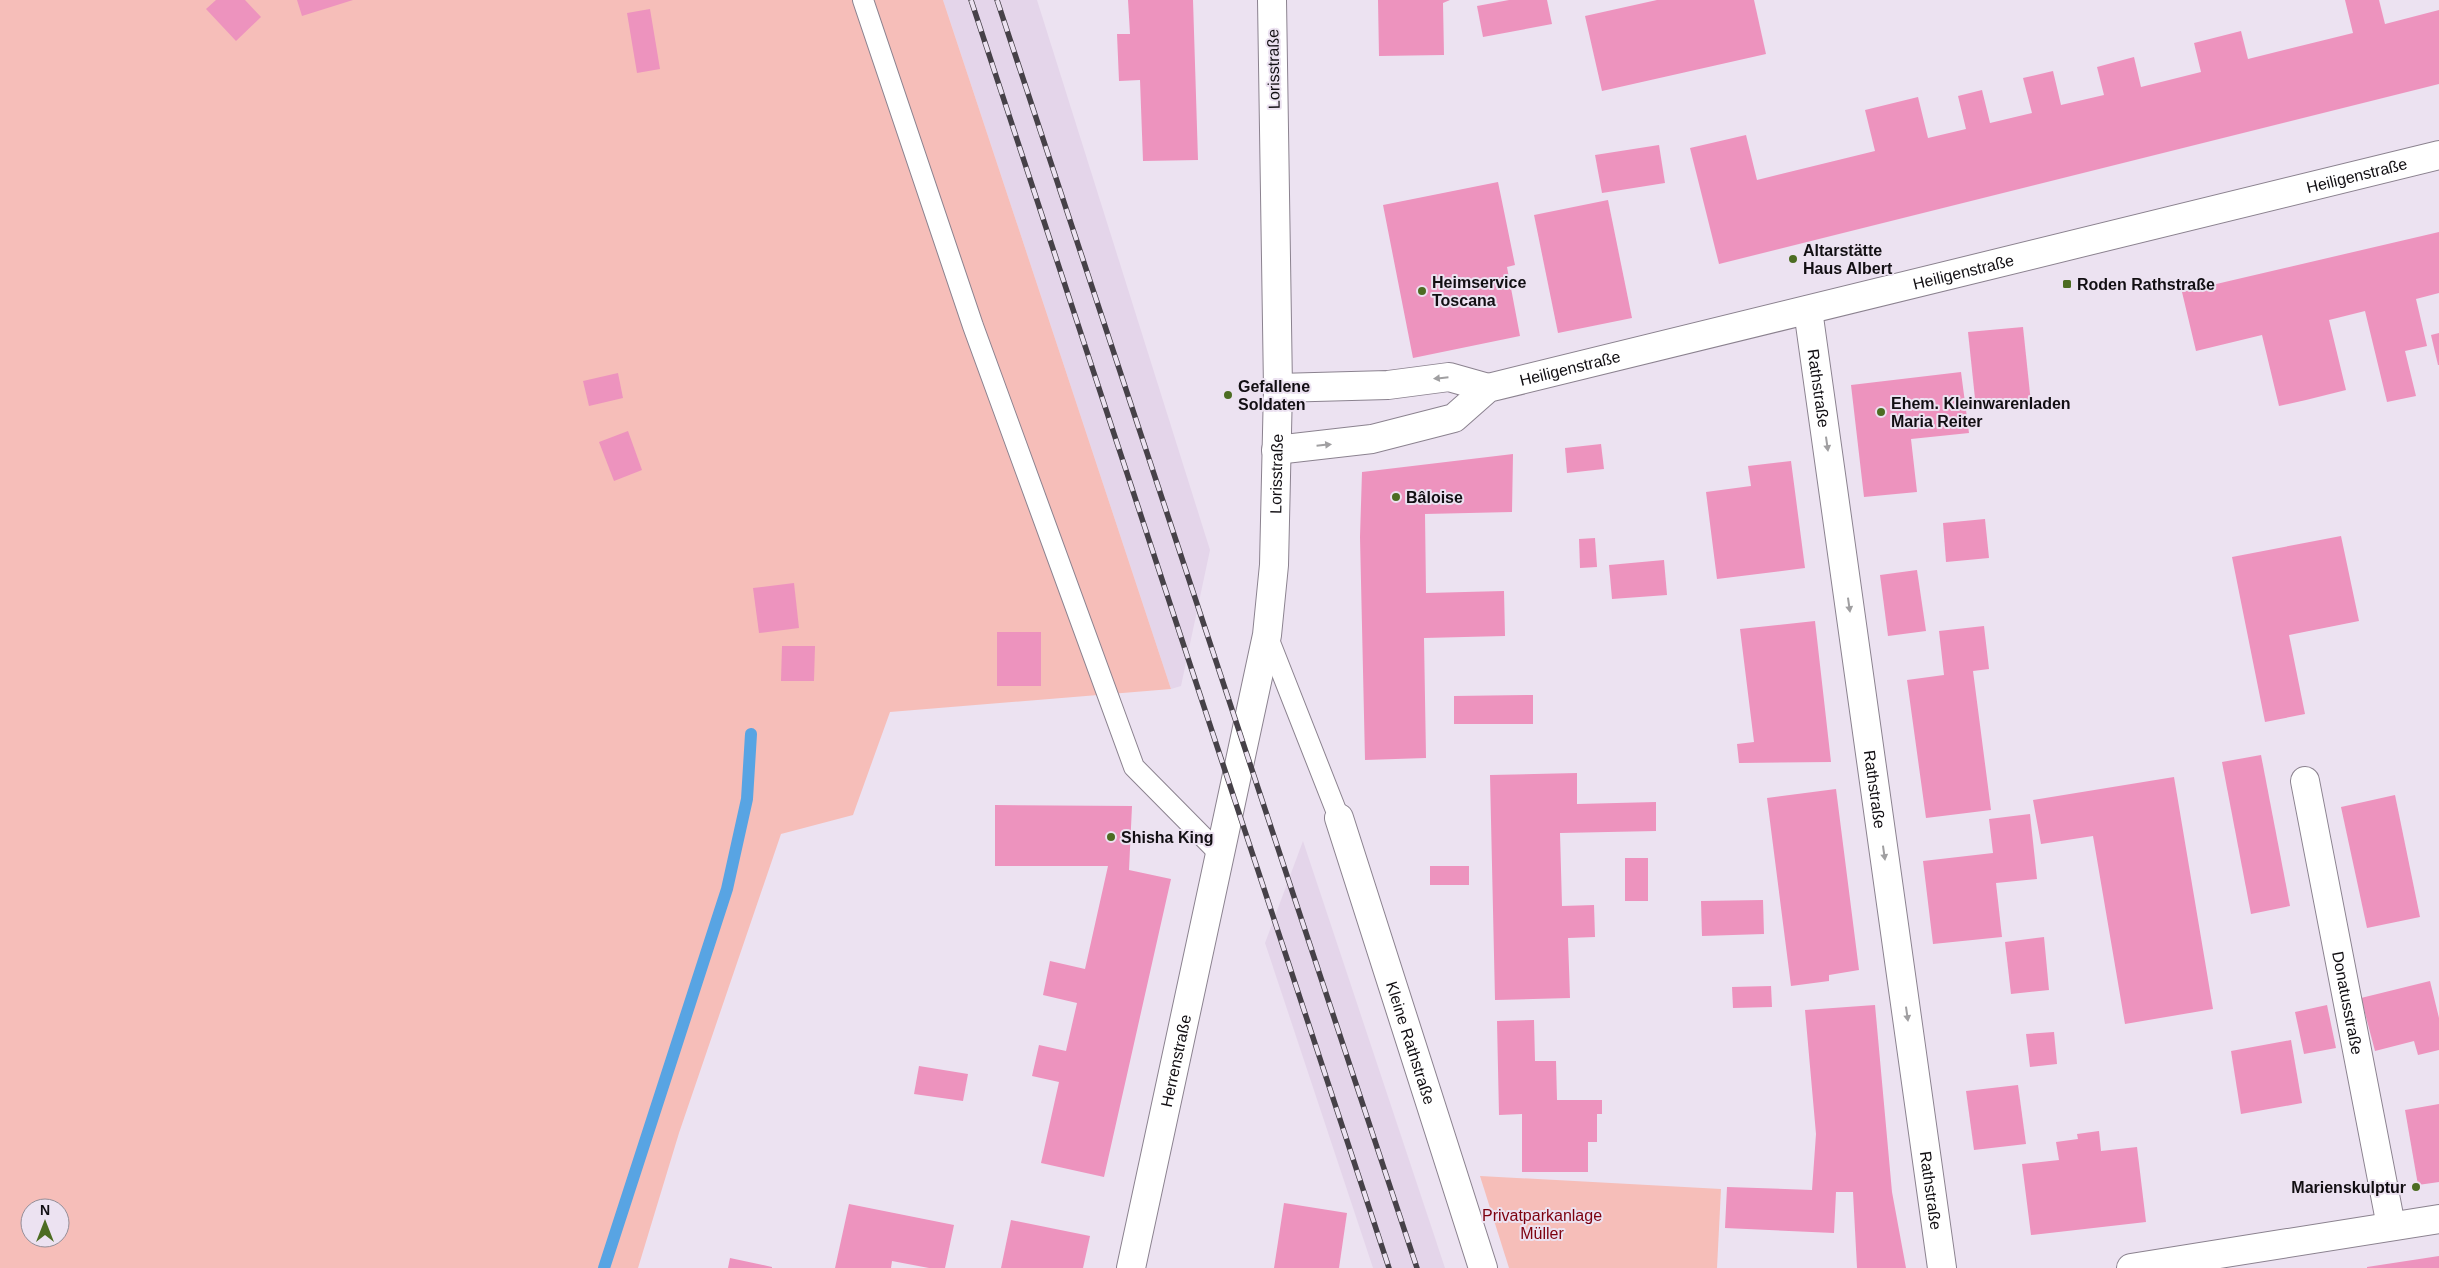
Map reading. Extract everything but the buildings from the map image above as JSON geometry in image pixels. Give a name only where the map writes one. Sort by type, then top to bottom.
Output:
[{"type":"street","name":"Lorisstraße","points":[[1218,853],[1267,635],[1274,565],[1278,388],[1272,0]]},
{"type":"street","name":"Heiligenstraße","points":[[1276,450],[1372,439],[1454,418],[1488,388],[2439,155]]},
{"type":"street","name":"Rathstraße","points":[[1808,310],[1942,1268]]},
{"type":"street","name":"Heiligenstraße","points":[[1278,388],[1388,385],[1449,377],[1488,388]]},
{"type":"street","name":"Donatusstraße","points":[[2305,781],[2391,1226]]},
{"type":"street","name":"Kleine Rathstraße","points":[[1339,818],[1483,1268]]},
{"type":"street","name":"Herrenstraße","points":[[1131,1268],[1218,853]]},
{"type":"street","points":[[2131,1268],[2439,1219]]},
{"type":"lane","points":[[863,0],[973,326],[1134,767],[1218,853]]},
{"type":"lane","points":[[1267,635],[1339,818]]},
{"type":"shaded area","points":[[943,0],[1037,0],[1210,550],[1181,686],[1171,689]]},
{"type":"shaded area","points":[[1303,841],[1445,1268],[1373,1268],[1265,943]]},
{"type":"green space","points":[[0,0],[943,0],[1171,689],[890,712],[853,815],[781,834],[679,1133],[638,1268],[0,1268]]},
{"type":"green space","name":"Privatparkanlage Müller","points":[[1480,1176],[1721,1189],[1717,1268],[1509,1268]]},
{"type":"waterway","points":[[604,1268],[727,889],[747,799],[751,734]]},
{"type":"railway","points":[[971,0],[1389,1268]]},
{"type":"railway","points":[[997,0],[1417,1268]]},
{"type":"place","name":"Altarstätte Haus Albert","points":[[1793,259]]},
{"type":"place","name":"Roden Rathstraße","points":[[2067,284]]},
{"type":"place","name":"Heimservice Toscana","points":[[1422,291]]},
{"type":"place","name":"Gefallene Soldaten","points":[[1228,395]]},
{"type":"place","name":"Ehem. Kleinwarenladen Maria Reiter","points":[[1881,412]]},
{"type":"place","name":"Bâloise","points":[[1396,497]]},
{"type":"place","name":"Shisha King","points":[[1111,837]]},
{"type":"place","name":"Marienskulptur","points":[[2416,1187]]}]
